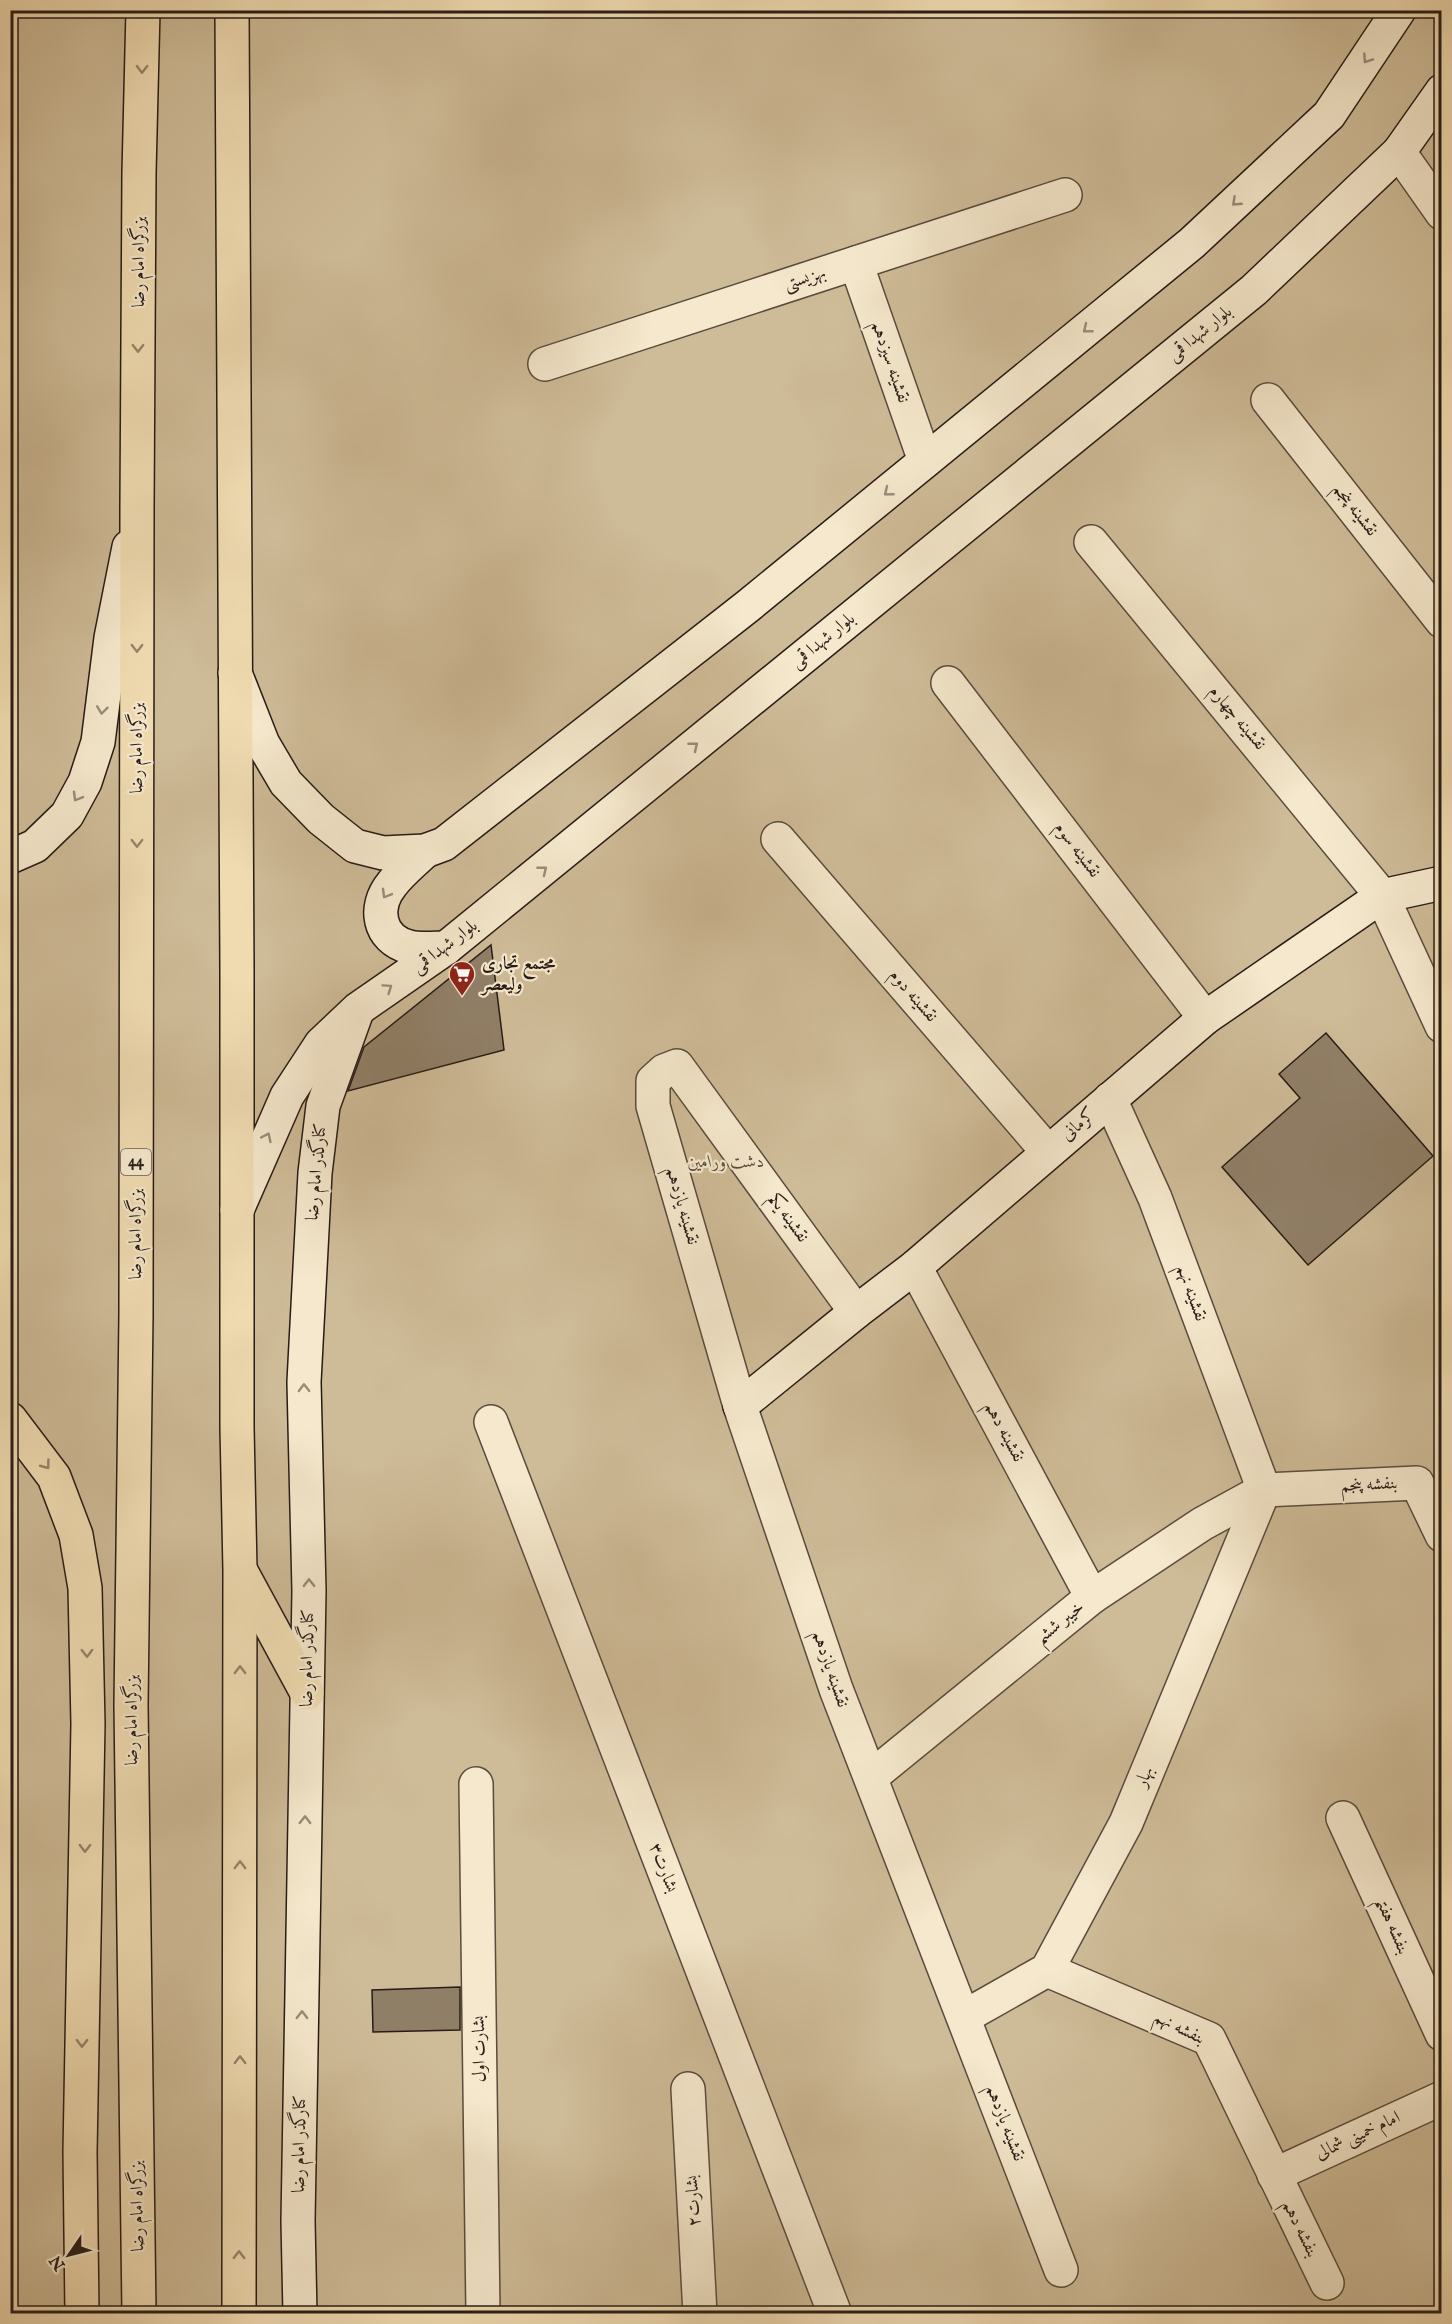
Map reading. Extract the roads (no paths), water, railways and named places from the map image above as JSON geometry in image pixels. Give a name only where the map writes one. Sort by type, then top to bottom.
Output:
[{"type":"main road","name":"بزرگراه امام رضا","points":[[139,2313],[131,1705],[136,1315],[139,172],[143,10]]},
{"type":"main road","points":[[232,10],[237,1428],[240,1570],[239,2313]]},
{"type":"main road","points":[[10,1419],[54,1477],[76,1535],[85,1588],[88,1724],[78,2306]]},
{"type":"main road","points":[[240,1570],[307,1693]]},
{"type":"street","points":[[234,670],[263,744],[286,783],[321,819],[355,846],[383,853],[425,851],[444,844],[748,606],[1192,243],[1329,115],[1399,10]]},
{"type":"street","name":"بلوار شهدا قمی","points":[[237,1210],[286,1096],[321,1044],[358,1009],[446,948],[1254,290],[1400,152],[1442,90]]},
{"type":"street","points":[[1400,152],[1442,213]]},
{"type":"street","name":"بهزیستی","points":[[545,364],[1065,195]]},
{"type":"street","name":"نقشینه سیزدهم","points":[[856,263],[925,461]]},
{"type":"street","name":"نقشینه پنجم","points":[[1268,400],[1442,621]]},
{"type":"street","points":[[10,857],[35,846],[67,815],[85,782],[98,742],[111,638],[137,507]]},
{"type":"street","name":"نقشینه چهارم","points":[[1091,542],[1382,896],[1442,1026]]},
{"type":"street","name":"نقشینه سوم","points":[[948,683],[1205,1018]]},
{"type":"street","name":"نقشینه دوم","points":[[778,839],[1048,1152]]},
{"type":"street","points":[[425,851],[391,885],[380,903],[380,920],[384,932],[409,948],[446,948]]},
{"type":"street","name":"کرمانی","points":[[740,1406],[915,1266],[1205,1018],[1382,896],[1442,883]]},
{"type":"street","name":"کنارگذر امام رضا","points":[[300,2313],[298,2221],[309,1591],[304,1382],[315,1173],[323,1106],[358,1009]]},
{"type":"street","name":"نقشینه یکم","points":[[677,1066],[856,1312]]},
{"type":"street","name":"نقشینه یازدهم","points":[[677,1066],[664,1071],[653,1081],[653,1106],[740,1406],[836,1689],[1061,2270]]},
{"type":"street","name":"نقشینه نهم","points":[[1110,1099],[1155,1198],[1264,1490]]},
{"type":"street","name":"نقشینه دهم","points":[[915,1266],[1092,1597]]},
{"type":"street","name":"بشارت۳","points":[[491,1422],[835,2313]]},
{"type":"street","name":"بنفشه پنجم","points":[[1264,1490],[1417,1482],[1442,1535]]},
{"type":"street","name":"خیبر ششم","points":[[871,1777],[1092,1597],[1202,1524],[1264,1490]]},
{"type":"street","name":"بهار","points":[[1047,1970],[1126,1823],[1264,1490]]},
{"type":"street","name":"بشارت اول","points":[[476,1784],[483,2313]]},
{"type":"street","name":"بنفشه هفتم","points":[[1343,1818],[1442,2034]]},
{"type":"street","points":[[964,2017],[1047,1970]]},
{"type":"street","name":"بنفشه نهم","points":[[1047,1970],[1209,2039],[1274,2175]]},
{"type":"street","name":"بشارت۲","points":[[688,2089],[699,2313]]},
{"type":"street","name":"امام خمینی شمالی","points":[[1274,2175],[1442,2098]]},
{"type":"street","name":"بنفشه دهم","points":[[1274,2175],[1327,2283]]},
{"type":"street","points":[[298,2221],[322,2313]]},
{"type":"place","name":"مجتمع تجاری ولیعصر","points":[[462,997]]},
{"type":"park label","name":"دشت ورامین","points":[[726,1162]]}]
